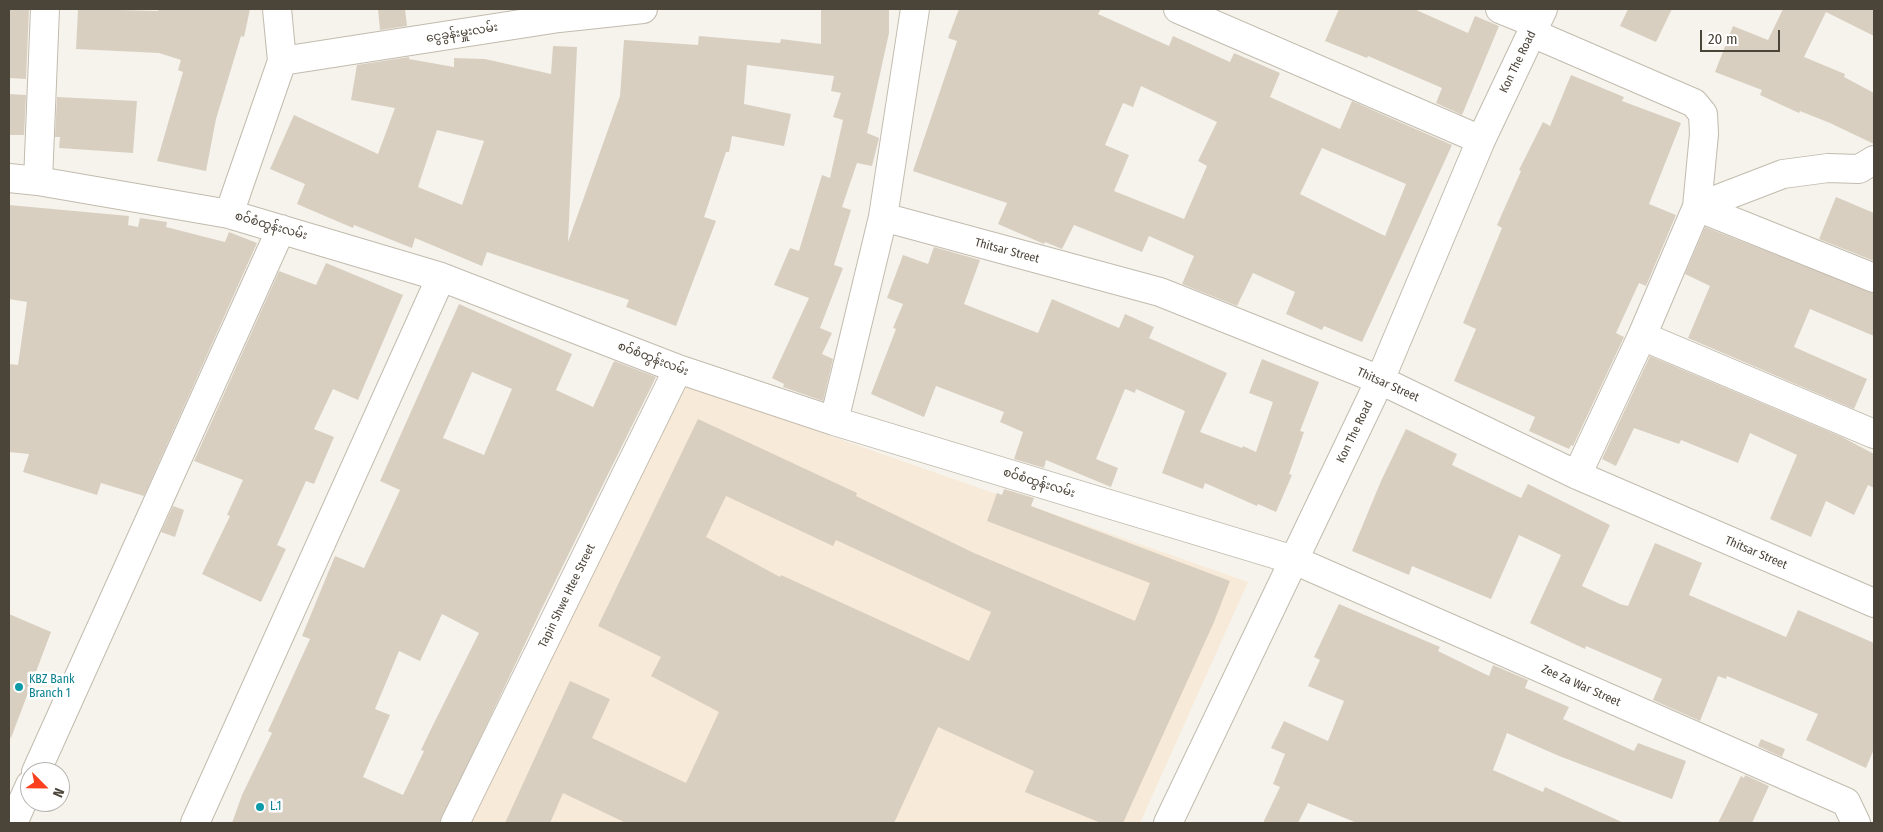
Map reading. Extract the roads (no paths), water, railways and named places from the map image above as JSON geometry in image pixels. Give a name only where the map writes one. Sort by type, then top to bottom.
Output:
[{"type":"street","points":[[38,181],[45,9]]},
{"type":"street","points":[[229,214],[282,61],[277,9]]},
{"type":"street","name":"ငွေခွန်းမှူးလမ်း","points":[[282,61],[559,18],[643,9]]},
{"type":"street","points":[[834,421],[883,217],[915,9]]},
{"type":"street","points":[[1178,9],[1481,140]]},
{"type":"street","points":[[1500,9],[1537,22],[1694,103],[1703,114],[1704,134],[1697,207],[1642,336],[1576,474]]},
{"type":"street","name":"Kon The Road","points":[[1168,823],[1380,380],[1481,140],[1537,22]]},
{"type":"street","points":[[1697,207],[1782,174],[1828,168],[1859,169],[1874,160]]},
{"type":"street","name":"စဝ်စံထွန်းလမ်း","points":[[9,178],[38,181],[229,214],[281,229],[441,277],[678,369],[834,421],[1294,560]]},
{"type":"street","points":[[1697,207],[1874,278]]},
{"type":"street","name":"Thitsar Street","points":[[883,217],[1160,292],[1380,380],[1576,474],[1874,603]]},
{"type":"street","points":[[41,762],[281,229]]},
{"type":"street","points":[[195,823],[441,277]]},
{"type":"street","points":[[1642,336],[1874,434]]},
{"type":"street","name":"Tapin Shwe Htee Street","points":[[455,823],[678,369]]},
{"type":"street","name":"Zee Za War Street","points":[[1294,560],[1846,802],[1856,823]]},
{"type":"street","points":[[13,823],[20,807]]},
{"type":"place","name":"KBZ Bank Branch 1","points":[[19,687]]},
{"type":"place","name":"L.1","points":[[260,807]]}]
